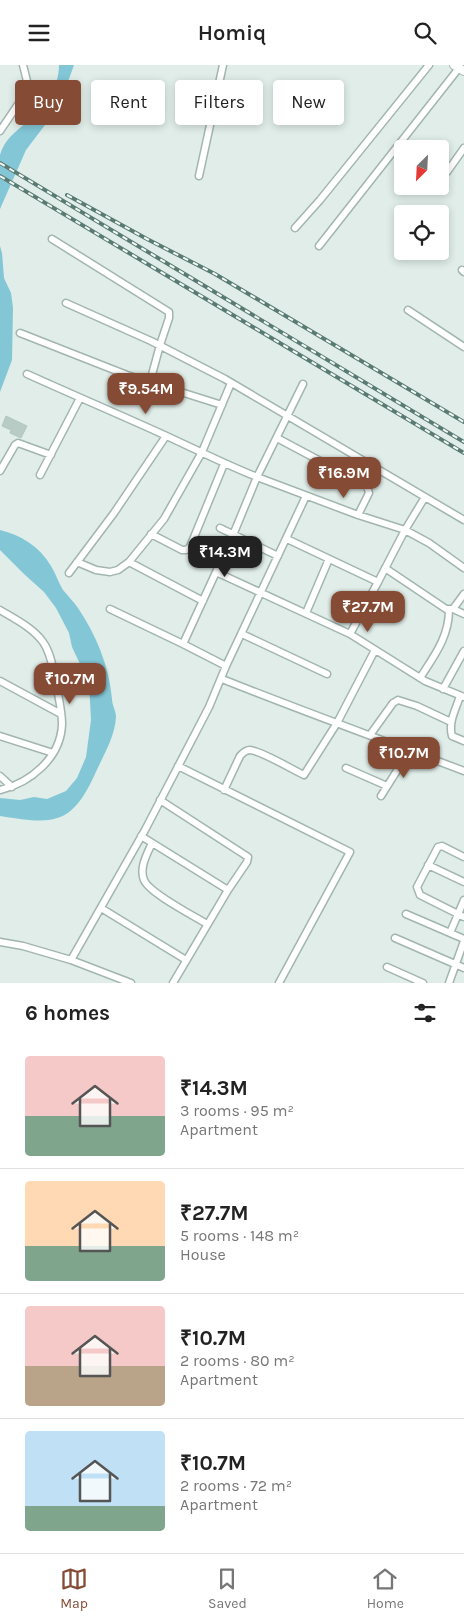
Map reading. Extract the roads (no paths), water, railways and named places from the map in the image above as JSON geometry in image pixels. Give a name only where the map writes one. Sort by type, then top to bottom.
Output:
[{"type":"street","points":[[0,131],[21,100],[27,81],[23,65]]},
{"type":"street","points":[[199,176],[223,65]]},
{"type":"street","points":[[294,228],[320,200],[429,65]]},
{"type":"street","points":[[319,246],[459,68]]},
{"type":"street","points":[[449,169],[464,148]]},
{"type":"street","points":[[52,239],[169,312],[169,318],[150,383]]},
{"type":"street","points":[[66,303],[160,345],[231,383],[464,519]]},
{"type":"street","points":[[408,310],[464,347]]},
{"type":"street","points":[[20,333],[127,375],[222,405]]},
{"type":"street","points":[[27,374],[202,452],[224,464],[358,515],[405,530],[429,543],[464,568]]},
{"type":"street","points":[[78,562],[96,570],[110,572],[118,570],[129,562],[164,519],[202,452],[231,383]]},
{"type":"street","points":[[183,644],[233,535],[257,477],[302,384]]},
{"type":"street","points":[[40,475],[80,398]]},
{"type":"street","points":[[69,573],[166,436]]},
{"type":"street","points":[[277,437],[367,487],[369,493],[358,515]]},
{"type":"street","points":[[0,471],[18,443],[51,455]]},
{"type":"street","points":[[151,534],[182,550],[190,547],[224,464]]},
{"type":"street","points":[[71,959],[141,836],[222,679],[226,666],[306,496]]},
{"type":"street","points":[[350,634],[405,530],[425,497]]},
{"type":"street","points":[[220,528],[278,556]]},
{"type":"street","points":[[287,539],[378,582]]},
{"type":"street","points":[[306,613],[329,559]]},
{"type":"street","points":[[129,562],[203,601]]},
{"type":"street","points":[[385,568],[451,610],[464,614]]},
{"type":"street","points":[[216,572],[350,634],[420,678],[462,697],[451,722],[450,729],[452,736],[464,741]]},
{"type":"street","points":[[420,678],[440,649],[451,610],[464,594]]},
{"type":"street","points":[[110,609],[226,666]]},
{"type":"street","points":[[0,610],[34,633],[45,646],[54,672],[61,713],[61,731],[53,753],[30,778],[12,787],[0,790]]},
{"type":"street","points":[[242,634],[327,674]]},
{"type":"street","points":[[224,790],[240,756],[244,751],[249,750],[304,775],[337,723],[375,651]]},
{"type":"street","points":[[443,689],[464,651]]},
{"type":"street","points":[[222,679],[310,715],[337,723],[464,771]]},
{"type":"street","points":[[0,681],[61,713]]},
{"type":"street","points":[[370,735],[393,703],[398,700],[417,706],[451,722]]},
{"type":"street","points":[[0,736],[53,753]]},
{"type":"street","points":[[380,795],[410,750]]},
{"type":"street","points":[[178,765],[224,790],[350,852],[279,983]]},
{"type":"street","points":[[346,768],[387,786]]},
{"type":"street","points":[[0,776],[12,787]]},
{"type":"street","points":[[160,800],[248,857],[247,862],[207,924],[173,983]]},
{"type":"street","points":[[141,836],[228,890]]},
{"type":"street","points":[[152,843],[144,861],[144,881],[151,890],[207,924]]},
{"type":"street","points":[[461,915],[420,895],[418,887],[438,847],[442,845],[464,857]]},
{"type":"street","points":[[428,865],[464,882]]},
{"type":"street","points":[[450,933],[461,915],[464,900]]},
{"type":"street","points":[[101,908],[186,960]]},
{"type":"street","points":[[406,914],[464,940],[449,983]]},
{"type":"street","points":[[395,938],[464,968]]},
{"type":"street","points":[[0,942],[71,959],[131,983]]},
{"type":"street","points":[[387,967],[423,983]]},
{"type":"water","points":[[59,65],[74,65],[69,80],[56,80]]},
{"type":"water","points":[[23,125],[45,125],[26,150],[0,209],[0,155],[10,137]]},
{"type":"water","points":[[0,246],[4,278],[11,293],[13,308],[12,360],[0,392]]},
{"type":"water","points":[[0,530],[15,535],[29,543],[47,559],[63,590],[85,618],[105,662],[116,715],[111,739],[86,791],[68,813],[58,818],[47,820],[0,816],[0,798],[20,800],[34,797],[47,799],[66,791],[77,778],[86,757],[91,720],[89,683],[72,647],[69,633],[56,608],[44,592],[0,550]]},
{"type":"railway","points":[[0,163],[464,442]]},
{"type":"railway","points":[[0,176],[464,453]]},
{"type":"railway","points":[[67,195],[215,274],[464,422]]}]
